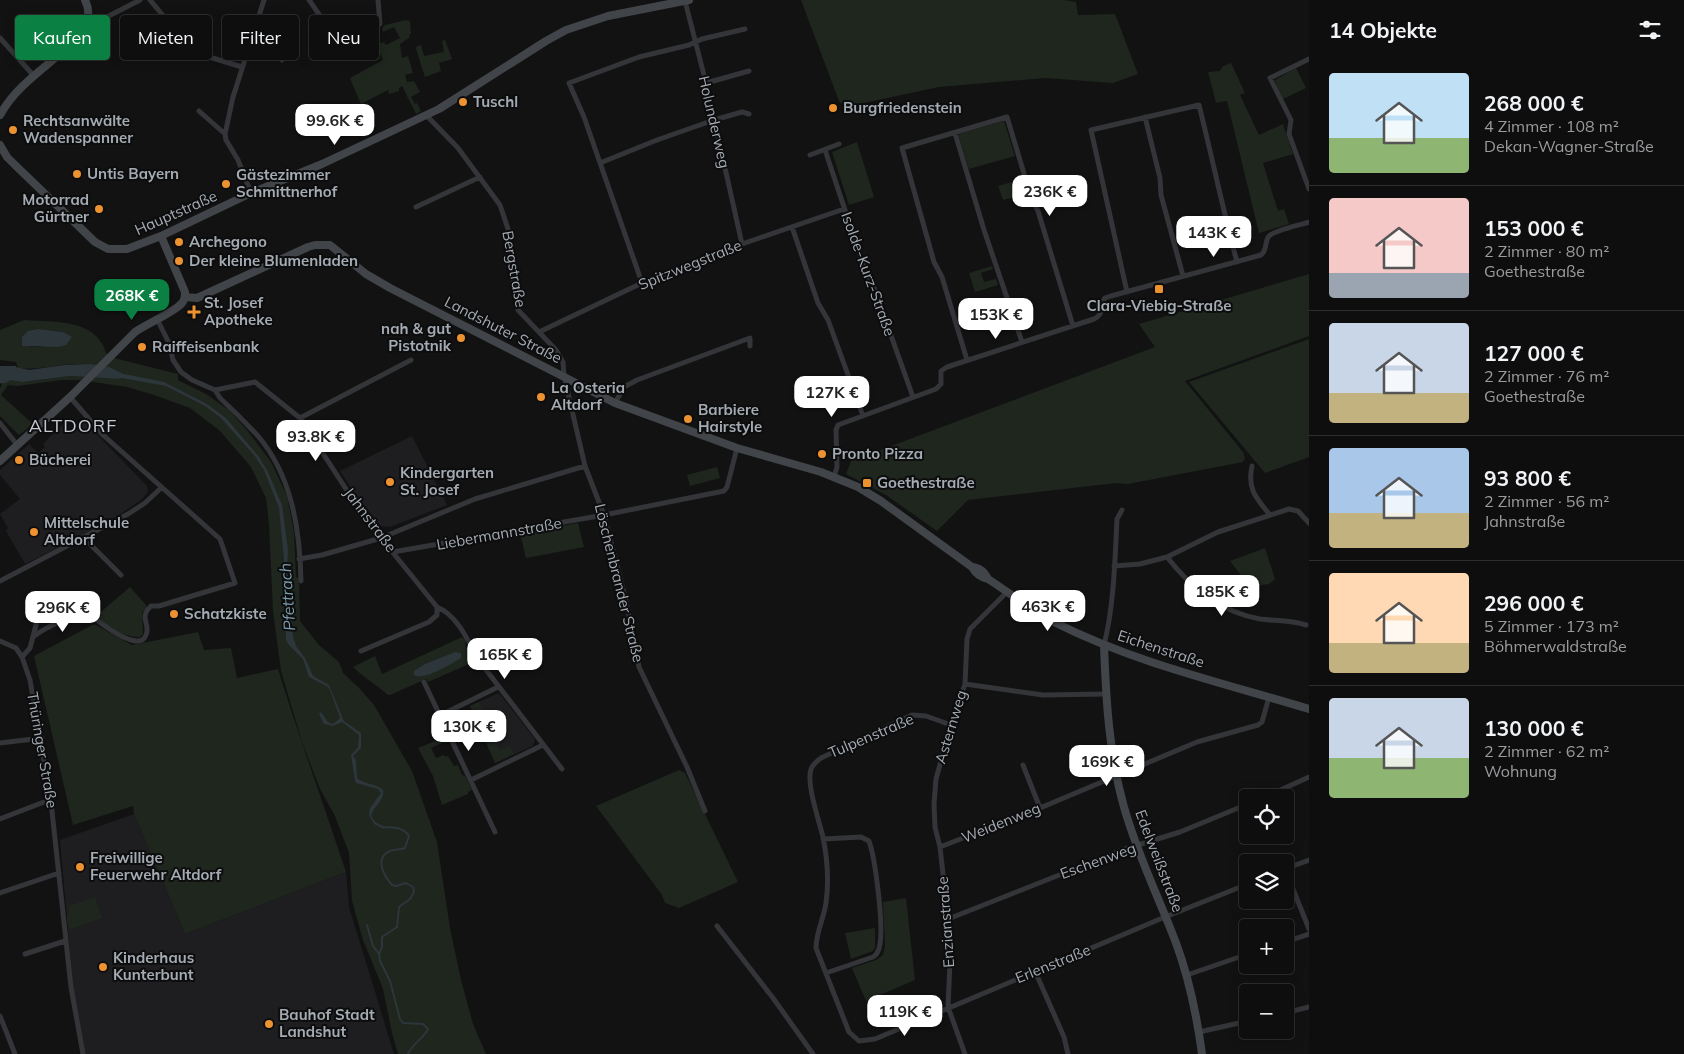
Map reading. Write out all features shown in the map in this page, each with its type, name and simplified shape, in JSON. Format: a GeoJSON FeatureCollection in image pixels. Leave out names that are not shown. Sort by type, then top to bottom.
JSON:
{"type":"FeatureCollection","features":[{"type":"Feature","properties":{"kind":"street"},"geometry":{"type":"LineString","coordinates":[[85,0],[88,15]]}},
{"type":"Feature","properties":{"kind":"street"},"geometry":{"type":"LineString","coordinates":[[110,15],[140,0]]}},
{"type":"Feature","properties":{"kind":"street"},"geometry":{"type":"LineString","coordinates":[[150,0],[190,48],[206,56],[242,67]]}},
{"type":"Feature","properties":{"kind":"street"},"geometry":{"type":"LineString","coordinates":[[259,15],[264,0]]}},
{"type":"Feature","properties":{"kind":"street"},"geometry":{"type":"LineString","coordinates":[[309,0],[334,34],[344,38],[349,38],[380,24],[378,0]]}},
{"type":"Feature","properties":{"kind":"street","name":"Holunderweg"},"geometry":{"type":"LineString","coordinates":[[687,0],[742,244]]}},
{"type":"Feature","properties":{"kind":"street","name":"Hauptstraße"},"geometry":{"type":"LineString","coordinates":[[0,145],[15,165],[95,242],[108,249],[127,249],[161,236],[251,193],[322,164],[439,109],[566,30],[608,16],[687,0]]}},
{"type":"Feature","properties":{"kind":"street"},"geometry":{"type":"LineString","coordinates":[[642,283],[584,117],[569,83],[639,57],[746,29]]}},
{"type":"Feature","properties":{"kind":"street"},"geometry":{"type":"LineString","coordinates":[[0,38],[34,76]]}},
{"type":"Feature","properties":{"kind":"street"},"geometry":{"type":"LineString","coordinates":[[1309,59],[1270,78],[1291,120],[1290,134],[1309,189]]}},
{"type":"Feature","properties":{"kind":"street"},"geometry":{"type":"LineString","coordinates":[[0,115],[4,108],[34,76],[53,60]]}},
{"type":"Feature","properties":{"kind":"street"},"geometry":{"type":"LineString","coordinates":[[244,60],[226,124],[225,134],[226,140],[238,160],[251,193]]}},
{"type":"Feature","properties":{"kind":"street"},"geometry":{"type":"LineString","coordinates":[[706,83],[749,71]]}},
{"type":"Feature","properties":{"kind":"street"},"geometry":{"type":"LineString","coordinates":[[1127,292],[1092,130],[1199,104],[1218,182],[1219,196],[1237,262]]}},
{"type":"Feature","properties":{"kind":"street"},"geometry":{"type":"LineString","coordinates":[[199,111],[225,134]]}},
{"type":"Feature","properties":{"kind":"street"},"geometry":{"type":"LineString","coordinates":[[600,163],[714,120],[742,112],[749,114]]}},
{"type":"Feature","properties":{"kind":"street","name":"Bergstraße"},"geometry":{"type":"LineString","coordinates":[[426,115],[458,148],[500,206],[510,235],[512,275],[518,310],[556,350],[563,362],[564,376]]}},
{"type":"Feature","properties":{"kind":"street"},"geometry":{"type":"LineString","coordinates":[[1145,117],[1160,178],[1161,194],[1183,276]]}},
{"type":"Feature","properties":{"kind":"street"},"geometry":{"type":"LineString","coordinates":[[967,360],[942,277],[934,262],[902,148],[1006,118],[1030,197],[1038,211],[1073,326]]}},
{"type":"Feature","properties":{"kind":"street"},"geometry":{"type":"LineString","coordinates":[[954,133],[1022,342]]}},
{"type":"Feature","properties":{"kind":"street"},"geometry":{"type":"LineString","coordinates":[[810,155],[839,144]]}},
{"type":"Feature","properties":{"kind":"street","name":"Isolde-Kurz-Straße"},"geometry":{"type":"LineString","coordinates":[[825,150],[865,270],[873,285],[914,397]]}},
{"type":"Feature","properties":{"kind":"street"},"geometry":{"type":"LineString","coordinates":[[416,207],[480,177]]}},
{"type":"Feature","properties":{"kind":"street","name":"Spitzwegstraße"},"geometry":{"type":"LineString","coordinates":[[539,332],[642,283],[742,244],[844,209]]}},
{"type":"Feature","properties":{"kind":"street"},"geometry":{"type":"LineString","coordinates":[[834,477],[837,467],[837,428],[840,424],[939,387],[941,371],[944,368],[1098,317],[1103,310],[1102,302],[1105,298],[1264,253],[1267,240],[1272,234],[1309,222]]}},
{"type":"Feature","properties":{"kind":"street"},"geometry":{"type":"LineString","coordinates":[[792,227],[818,302],[828,320],[863,416]]}},
{"type":"Feature","properties":{"kind":"street"},"geometry":{"type":"LineString","coordinates":[[0,462],[84,384],[135,332],[181,304],[185,297],[185,292],[161,236]]}},
{"type":"Feature","properties":{"kind":"street","name":"Landshuter Straße"},"geometry":{"type":"LineString","coordinates":[[185,297],[197,298],[316,244],[330,245],[366,274],[390,288],[615,403],[737,448],[821,472]]}},
{"type":"Feature","properties":{"kind":"street"},"geometry":{"type":"LineString","coordinates":[[157,319],[169,343],[173,360],[181,372],[204,387],[215,390],[220,398],[259,437],[275,462],[292,498],[297,529],[301,580]]}},
{"type":"Feature","properties":{"kind":"street"},"geometry":{"type":"LineString","coordinates":[[615,403],[624,387],[638,380],[750,338],[750,346]]}},
{"type":"Feature","properties":{"kind":"street"},"geometry":{"type":"LineString","coordinates":[[300,418],[411,360]]}},
{"type":"Feature","properties":{"kind":"street","name":"Löschenbrander Straße"},"geometry":{"type":"LineString","coordinates":[[564,376],[585,466],[604,515],[626,601],[639,667],[687,767],[705,811]]}},
{"type":"Feature","properties":{"kind":"street","name":"Jahnstraße"},"geometry":{"type":"LineString","coordinates":[[215,390],[255,382],[300,418],[380,538],[437,607],[446,610],[467,638],[476,658],[562,769]]}},
{"type":"Feature","properties":{"kind":"street"},"geometry":{"type":"LineString","coordinates":[[0,641],[16,648],[22,657],[30,648],[37,621],[74,604],[78,604],[104,626],[127,639],[134,641],[143,640],[147,632],[145,614],[150,606],[158,606],[235,583],[220,539],[103,435],[70,397]]}},
{"type":"Feature","properties":{"kind":"street"},"geometry":{"type":"LineString","coordinates":[[0,423],[18,447]]}},
{"type":"Feature","properties":{"kind":"street","name":"Liebermannstraße"},"geometry":{"type":"LineString","coordinates":[[393,552],[604,515],[724,490],[727,487],[737,448]]}},
{"type":"Feature","properties":{"kind":"street"},"geometry":{"type":"LineString","coordinates":[[299,559],[322,555],[380,538],[475,499],[585,466]]}},
{"type":"Feature","properties":{"kind":"street"},"geometry":{"type":"LineString","coordinates":[[1252,466],[1249,478],[1255,498],[1270,515]]}},
{"type":"Feature","properties":{"kind":"street","name":"Eichenstraße"},"geometry":{"type":"LineString","coordinates":[[821,472],[876,497],[972,567],[981,577],[988,578],[1053,621],[1104,645],[1309,709]]}},
{"type":"Feature","properties":{"kind":"street"},"geometry":{"type":"LineString","coordinates":[[0,581],[84,538],[146,503],[161,488]]}},
{"type":"Feature","properties":{"kind":"street"},"geometry":{"type":"LineString","coordinates":[[1114,566],[1140,564],[1168,557],[1218,532],[1292,508],[1298,511],[1309,523]]}},
{"type":"Feature","properties":{"kind":"street"},"geometry":{"type":"LineString","coordinates":[[1104,645],[1114,566],[1117,519],[1122,510]]}},
{"type":"Feature","properties":{"kind":"street"},"geometry":{"type":"LineString","coordinates":[[84,538],[121,575]]}},
{"type":"Feature","properties":{"kind":"street"},"geometry":{"type":"LineString","coordinates":[[1168,557],[1179,572],[1194,587],[1220,606],[1259,619],[1292,620],[1306,625]]}},
{"type":"Feature","properties":{"kind":"street","name":"Asternweg"},"geometry":{"type":"LineString","coordinates":[[940,847],[935,827],[936,779],[950,725],[965,684],[967,639],[970,629],[1007,592]]}},
{"type":"Feature","properties":{"kind":"street"},"geometry":{"type":"LineString","coordinates":[[361,651],[430,622],[437,615],[437,607]]}},
{"type":"Feature","properties":{"kind":"street"},"geometry":{"type":"LineString","coordinates":[[33,637],[70,619],[83,614],[89,614]]}},
{"type":"Feature","properties":{"kind":"street","name":"Edelweißstraße"},"geometry":{"type":"LineString","coordinates":[[1104,645],[1109,737],[1116,776],[1124,808],[1137,846],[1186,975],[1202,1054]]}},
{"type":"Feature","properties":{"kind":"street","name":"Thüringer Straße"},"geometry":{"type":"LineString","coordinates":[[22,657],[30,680],[42,738],[52,802],[65,941],[83,1054]]}},
{"type":"Feature","properties":{"kind":"street"},"geometry":{"type":"LineString","coordinates":[[424,682],[495,832]]}},
{"type":"Feature","properties":{"kind":"street"},"geometry":{"type":"LineString","coordinates":[[965,684],[1043,696],[1106,694]]}},
{"type":"Feature","properties":{"kind":"street"},"geometry":{"type":"LineString","coordinates":[[441,715],[498,687]]}},
{"type":"Feature","properties":{"kind":"street","name":"Weidenweg"},"geometry":{"type":"LineString","coordinates":[[940,847],[1040,808],[1197,742],[1258,726],[1262,722],[1270,697]]}},
{"type":"Feature","properties":{"kind":"street","name":"Tulpenstraße"},"geometry":{"type":"LineString","coordinates":[[858,1040],[849,1032],[819,956],[816,943],[826,903],[826,870],[823,839],[809,785],[811,770],[821,758],[912,715],[926,716],[950,725]]}},
{"type":"Feature","properties":{"kind":"street"},"geometry":{"type":"LineString","coordinates":[[0,742],[42,738]]}},
{"type":"Feature","properties":{"kind":"street"},"geometry":{"type":"LineString","coordinates":[[471,780],[543,745]]}},
{"type":"Feature","properties":{"kind":"street"},"geometry":{"type":"LineString","coordinates":[[1023,765],[1040,808]]}},
{"type":"Feature","properties":{"kind":"street"},"geometry":{"type":"LineString","coordinates":[[1283,789],[1309,777]]}},
{"type":"Feature","properties":{"kind":"street"},"geometry":{"type":"LineString","coordinates":[[0,819],[44,802],[52,802]]}},
{"type":"Feature","properties":{"kind":"street","name":"Eschenweg"},"geometry":{"type":"LineString","coordinates":[[948,919],[1124,849],[1180,832],[1239,808]]}},
{"type":"Feature","properties":{"kind":"street"},"geometry":{"type":"LineString","coordinates":[[823,839],[861,837],[869,841],[878,889],[880,919],[878,953],[873,957],[826,974]]}},
{"type":"Feature","properties":{"kind":"street","name":"Enzianstraße"},"geometry":{"type":"LineString","coordinates":[[940,847],[948,919],[950,962],[948,1007],[965,1054]]}},
{"type":"Feature","properties":{"kind":"street"},"geometry":{"type":"LineString","coordinates":[[1294,866],[1309,860]]}},
{"type":"Feature","properties":{"kind":"street"},"geometry":{"type":"LineString","coordinates":[[0,893],[59,872]]}},
{"type":"Feature","properties":{"kind":"street","name":"Erlenstraße"},"geometry":{"type":"LineString","coordinates":[[858,1040],[876,1039],[1165,916],[1239,887]]}},
{"type":"Feature","properties":{"kind":"street"},"geometry":{"type":"LineString","coordinates":[[1294,892],[1309,929]]}},
{"type":"Feature","properties":{"kind":"street"},"geometry":{"type":"LineString","coordinates":[[717,926],[770,994],[813,1054]]}},
{"type":"Feature","properties":{"kind":"street"},"geometry":{"type":"LineString","coordinates":[[1294,939],[1309,934]]}},
{"type":"Feature","properties":{"kind":"street"},"geometry":{"type":"LineString","coordinates":[[25,954],[65,941]]}},
{"type":"Feature","properties":{"kind":"street"},"geometry":{"type":"LineString","coordinates":[[1186,975],[1239,957]]}},
{"type":"Feature","properties":{"kind":"street"},"geometry":{"type":"LineString","coordinates":[[1035,971],[1064,1037],[1068,1054]]}},
{"type":"Feature","properties":{"kind":"street"},"geometry":{"type":"LineString","coordinates":[[1294,1011],[1309,1007]]}},
{"type":"Feature","properties":{"kind":"street"},"geometry":{"type":"LineString","coordinates":[[0,1016],[15,1054]]}},
{"type":"Feature","properties":{"kind":"street"},"geometry":{"type":"LineString","coordinates":[[1199,1032],[1239,1023]]}},
{"type":"Feature","properties":{"kind":"shaded area"},"geometry":{"type":"Polygon","coordinates":[[[801,0],[1064,0],[1076,2],[1078,15],[1115,14],[1138,74],[1113,83],[1046,78],[939,87],[845,107],[839,101],[801,0]]]}},
{"type":"Feature","properties":{"kind":"shaded area"},"geometry":{"type":"Polygon","coordinates":[[[406,20],[410,21],[411,34],[409,38],[400,44],[402,58],[408,56],[413,73],[405,75],[407,82],[414,81],[420,92],[411,97],[421,111],[416,114],[402,86],[399,88],[399,91],[389,94],[388,90],[363,103],[362,107],[350,78],[383,60],[379,44],[384,42],[386,45],[400,38],[394,27],[383,32],[382,28],[385,25],[406,20]]]}},
{"type":"Feature","properties":{"kind":"shaded area"},"geometry":{"type":"Polygon","coordinates":[[[445,40],[452,59],[439,63],[441,71],[425,77],[416,49],[417,46],[421,45],[424,56],[444,52],[442,41],[445,40]]]}},
{"type":"Feature","properties":{"kind":"shaded area"},"geometry":{"type":"Polygon","coordinates":[[[1231,63],[1245,93],[1240,95],[1259,135],[1283,124],[1293,154],[1263,163],[1278,211],[1284,209],[1289,224],[1259,233],[1227,101],[1216,103],[1208,72],[1220,71],[1223,66],[1231,63]]]}},
{"type":"Feature","properties":{"kind":"shaded area"},"geometry":{"type":"Polygon","coordinates":[[[1296,68],[1306,88],[1283,99],[1275,80],[1296,68]]]}},
{"type":"Feature","properties":{"kind":"shaded area"},"geometry":{"type":"Polygon","coordinates":[[[1004,121],[1015,156],[969,169],[959,134],[1004,121]]]}},
{"type":"Feature","properties":{"kind":"shaded area"},"geometry":{"type":"Polygon","coordinates":[[[857,142],[874,197],[849,205],[832,152],[857,142]]]}},
{"type":"Feature","properties":{"kind":"shaded area"},"geometry":{"type":"Polygon","coordinates":[[[1022,179],[1026,194],[1003,200],[998,186],[1022,179]]]}},
{"type":"Feature","properties":{"kind":"shaded area"},"geometry":{"type":"Polygon","coordinates":[[[992,266],[993,269],[981,273],[984,282],[996,279],[998,285],[975,292],[969,273],[992,266]]]}},
{"type":"Feature","properties":{"kind":"shaded area"},"geometry":{"type":"Polygon","coordinates":[[[1309,274],[1309,336],[1185,381],[1243,452],[1245,458],[1243,462],[1128,484],[1116,483],[968,500],[937,531],[886,495],[846,474],[851,461],[1155,347],[1139,324],[1309,274]]]}},
{"type":"Feature","properties":{"kind":"shaded area"},"geometry":{"type":"Polygon","coordinates":[[[24,320],[73,324],[83,327],[98,338],[110,357],[178,374],[178,380],[206,394],[229,410],[271,462],[287,496],[294,532],[296,577],[299,578],[300,621],[319,645],[339,662],[343,673],[374,705],[412,771],[437,842],[450,928],[461,980],[473,1024],[486,1054],[398,1054],[383,989],[363,940],[352,901],[349,853],[335,816],[320,789],[302,742],[281,671],[273,611],[266,498],[251,467],[220,431],[190,408],[127,387],[79,380],[62,380],[17,386],[8,385],[1,395],[33,424],[19,435],[0,416],[0,388],[2,385],[0,383],[6,383],[11,379],[23,382],[70,376],[118,379],[124,374],[102,367],[68,364],[18,368],[16,362],[0,360],[0,330],[24,320]],[[39,329],[30,347],[42,347],[63,332],[39,329]]]}},
{"type":"Feature","properties":{"kind":"shaded area"},"geometry":{"type":"Polygon","coordinates":[[[1309,339],[1309,457],[1265,473],[1189,382],[1309,339]]]}},
{"type":"Feature","properties":{"kind":"shaded area"},"geometry":{"type":"Polygon","coordinates":[[[83,420],[147,486],[148,492],[141,500],[99,527],[25,564],[6,531],[8,528],[0,514],[20,499],[0,475],[0,470],[29,444],[38,453],[45,447],[43,444],[63,424],[71,432],[83,420]]]}},
{"type":"Feature","properties":{"kind":"shaded area"},"geometry":{"type":"Polygon","coordinates":[[[412,436],[447,505],[390,527],[381,526],[361,503],[340,471],[412,436]]]}},
{"type":"Feature","properties":{"kind":"shaded area"},"geometry":{"type":"Polygon","coordinates":[[[717,467],[720,478],[690,486],[687,475],[717,467]]]}},
{"type":"Feature","properties":{"kind":"shaded area"},"geometry":{"type":"Polygon","coordinates":[[[578,523],[584,547],[526,558],[520,533],[578,523]]]}},
{"type":"Feature","properties":{"kind":"shaded area"},"geometry":{"type":"Polygon","coordinates":[[[1265,548],[1275,579],[1269,584],[1254,586],[1240,574],[1230,561],[1265,548]]]}},
{"type":"Feature","properties":{"kind":"shaded area"},"geometry":{"type":"Polygon","coordinates":[[[130,587],[146,605],[142,613],[143,634],[140,637],[128,636],[116,631],[96,616],[130,587]]]}},
{"type":"Feature","properties":{"kind":"shaded area"},"geometry":{"type":"Polygon","coordinates":[[[94,624],[132,645],[198,632],[204,650],[231,648],[237,678],[278,669],[346,872],[185,934],[134,814],[133,806],[73,825],[34,656],[94,624]]]}},
{"type":"Feature","properties":{"kind":"shaded area"},"geometry":{"type":"Polygon","coordinates":[[[462,637],[465,640],[466,648],[476,661],[428,682],[426,679],[390,695],[353,667],[375,656],[382,674],[462,637]]]}},
{"type":"Feature","properties":{"kind":"shaded area"},"geometry":{"type":"Polygon","coordinates":[[[499,693],[535,739],[533,746],[495,763],[470,706],[499,693]]]}},
{"type":"Feature","properties":{"kind":"shaded area"},"geometry":{"type":"Polygon","coordinates":[[[479,702],[500,750],[510,746],[514,754],[495,763],[470,706],[479,702]]]}},
{"type":"Feature","properties":{"kind":"shaded area"},"geometry":{"type":"Polygon","coordinates":[[[440,739],[442,743],[431,748],[436,758],[444,755],[445,757],[448,756],[454,766],[458,765],[472,790],[468,794],[442,805],[433,776],[418,748],[440,739]]]}},
{"type":"Feature","properties":{"kind":"shaded area"},"geometry":{"type":"Polygon","coordinates":[[[679,770],[685,773],[738,882],[679,908],[665,903],[662,895],[596,806],[679,770]]]}},
{"type":"Feature","properties":{"kind":"shaded area"},"geometry":{"type":"Polygon","coordinates":[[[134,814],[185,934],[346,872],[349,907],[394,1054],[85,1054],[73,987],[60,840],[134,814]]]}},
{"type":"Feature","properties":{"kind":"shaded area"},"geometry":{"type":"Polygon","coordinates":[[[95,897],[102,918],[71,929],[69,928],[67,920],[69,906],[95,897]]]}},
{"type":"Feature","properties":{"kind":"shaded area"},"geometry":{"type":"Polygon","coordinates":[[[906,898],[915,980],[866,1001],[852,968],[876,960],[883,955],[885,946],[883,902],[906,898]]]}},
{"type":"Feature","properties":{"kind":"shaded area"},"geometry":{"type":"Polygon","coordinates":[[[875,928],[875,947],[873,951],[851,959],[845,933],[875,928]]]}},
{"type":"Feature","properties":{"kind":"shaded area"},"geometry":{"type":"Polygon","coordinates":[[[909,1005],[914,1015],[894,1024],[888,1013],[909,1005]]]}},
{"type":"Feature","properties":{"kind":"water"},"geometry":{"type":"Polygon","coordinates":[[[39,329],[63,332],[72,337],[66,345],[58,347],[22,346],[22,337],[28,331],[39,329]]]}},
{"type":"Feature","properties":{"kind":"water"},"geometry":{"type":"Polygon","coordinates":[[[90,364],[109,367],[124,374],[164,382],[207,404],[226,418],[259,457],[268,472],[282,505],[288,550],[287,573],[289,579],[294,579],[289,584],[289,589],[293,637],[296,646],[305,658],[313,676],[329,685],[344,721],[361,733],[361,748],[353,756],[356,760],[357,778],[383,790],[381,800],[371,816],[384,829],[374,824],[369,815],[370,808],[381,793],[378,789],[356,783],[355,781],[351,755],[358,747],[359,735],[342,722],[333,726],[324,724],[319,714],[321,712],[328,722],[332,724],[340,718],[330,690],[309,677],[303,659],[286,640],[284,589],[281,582],[283,579],[284,559],[279,508],[264,470],[254,455],[221,418],[205,406],[166,386],[122,378],[70,376],[23,382],[11,380],[6,383],[0,383],[0,366],[16,366],[29,370],[64,365],[90,364]]]}},
{"type":"Feature","properties":{"kind":"water"},"geometry":{"type":"Polygon","coordinates":[[[455,652],[461,653],[461,658],[444,668],[424,676],[414,675],[414,671],[425,664],[455,652]]]}},
{"type":"Feature","properties":{"kind":"waterway","name":"Pfettrach"},"geometry":{"type":"LineString","coordinates":[[382,827],[400,829],[409,836],[405,848],[390,851],[382,858],[382,868],[392,885],[396,886],[406,883],[413,887],[414,892],[410,899],[399,907],[397,927],[382,937],[382,947],[379,954],[380,961],[390,981],[400,1019],[403,1023],[423,1024],[428,1029],[408,1054]]}},
{"type":"Feature","properties":{"kind":"waterway","name":"Pfettrach"},"geometry":{"type":"LineString","coordinates":[[367,925],[373,946],[379,954]]}},
{"type":"Feature","properties":{"kind":"place","name":"Tuschl"},"geometry":{"type":"Point","coordinates":[463,102]}},
{"type":"Feature","properties":{"kind":"place","name":"Burgfriedenstein"},"geometry":{"type":"Point","coordinates":[833,108]}},
{"type":"Feature","properties":{"kind":"place","name":"Rechtsanwälte Wadenspanner"},"geometry":{"type":"Point","coordinates":[13,130]}},
{"type":"Feature","properties":{"kind":"place","name":"Untis Bayern"},"geometry":{"type":"Point","coordinates":[77,174]}},
{"type":"Feature","properties":{"kind":"place","name":"Gästezimmer Schmittnerhof"},"geometry":{"type":"Point","coordinates":[226,184]}},
{"type":"Feature","properties":{"kind":"place","name":"Motorrad Gürtner"},"geometry":{"type":"Point","coordinates":[99,209]}},
{"type":"Feature","properties":{"kind":"place","name":"Archegono"},"geometry":{"type":"Point","coordinates":[179,242]}},
{"type":"Feature","properties":{"kind":"place","name":"Der kleine Blumenladen"},"geometry":{"type":"Point","coordinates":[179,261]}},
{"type":"Feature","properties":{"kind":"place","name":"Clara-Viebig-Straße"},"geometry":{"type":"Point","coordinates":[1159,289]}},
{"type":"Feature","properties":{"kind":"place","name":"St. Josef Apotheke"},"geometry":{"type":"Point","coordinates":[194,312]}},
{"type":"Feature","properties":{"kind":"place","name":"nah & gut Pistotnik"},"geometry":{"type":"Point","coordinates":[461,338]}},
{"type":"Feature","properties":{"kind":"place","name":"Raiffeisenbank"},"geometry":{"type":"Point","coordinates":[142,347]}},
{"type":"Feature","properties":{"kind":"place","name":"La Osteria Altdorf"},"geometry":{"type":"Point","coordinates":[541,397]}},
{"type":"Feature","properties":{"kind":"place","name":"Barbiere Hairstyle"},"geometry":{"type":"Point","coordinates":[688,419]}},
{"type":"Feature","properties":{"kind":"place","name":"Pronto Pizza"},"geometry":{"type":"Point","coordinates":[822,454]}},
{"type":"Feature","properties":{"kind":"place","name":"Bücherei"},"geometry":{"type":"Point","coordinates":[19,460]}},
{"type":"Feature","properties":{"kind":"place","name":"Kindergarten St. Josef"},"geometry":{"type":"Point","coordinates":[390,482]}},
{"type":"Feature","properties":{"kind":"place","name":"Goethestraße"},"geometry":{"type":"Point","coordinates":[867,483]}},
{"type":"Feature","properties":{"kind":"place","name":"Mittelschule Altdorf"},"geometry":{"type":"Point","coordinates":[34,532]}},
{"type":"Feature","properties":{"kind":"place","name":"Schatzkiste"},"geometry":{"type":"Point","coordinates":[174,614]}},
{"type":"Feature","properties":{"kind":"place","name":"Freiwillige Feuerwehr Altdorf"},"geometry":{"type":"Point","coordinates":[80,867]}},
{"type":"Feature","properties":{"kind":"place","name":"Kinderhaus Kunterbunt"},"geometry":{"type":"Point","coordinates":[103,967]}},
{"type":"Feature","properties":{"kind":"place","name":"Bauhof Stadt Landshut"},"geometry":{"type":"Point","coordinates":[269,1024]}},
{"type":"Feature","properties":{"kind":"district","name":"ALTDORF"},"geometry":{"type":"Point","coordinates":[73,426]}}]}
